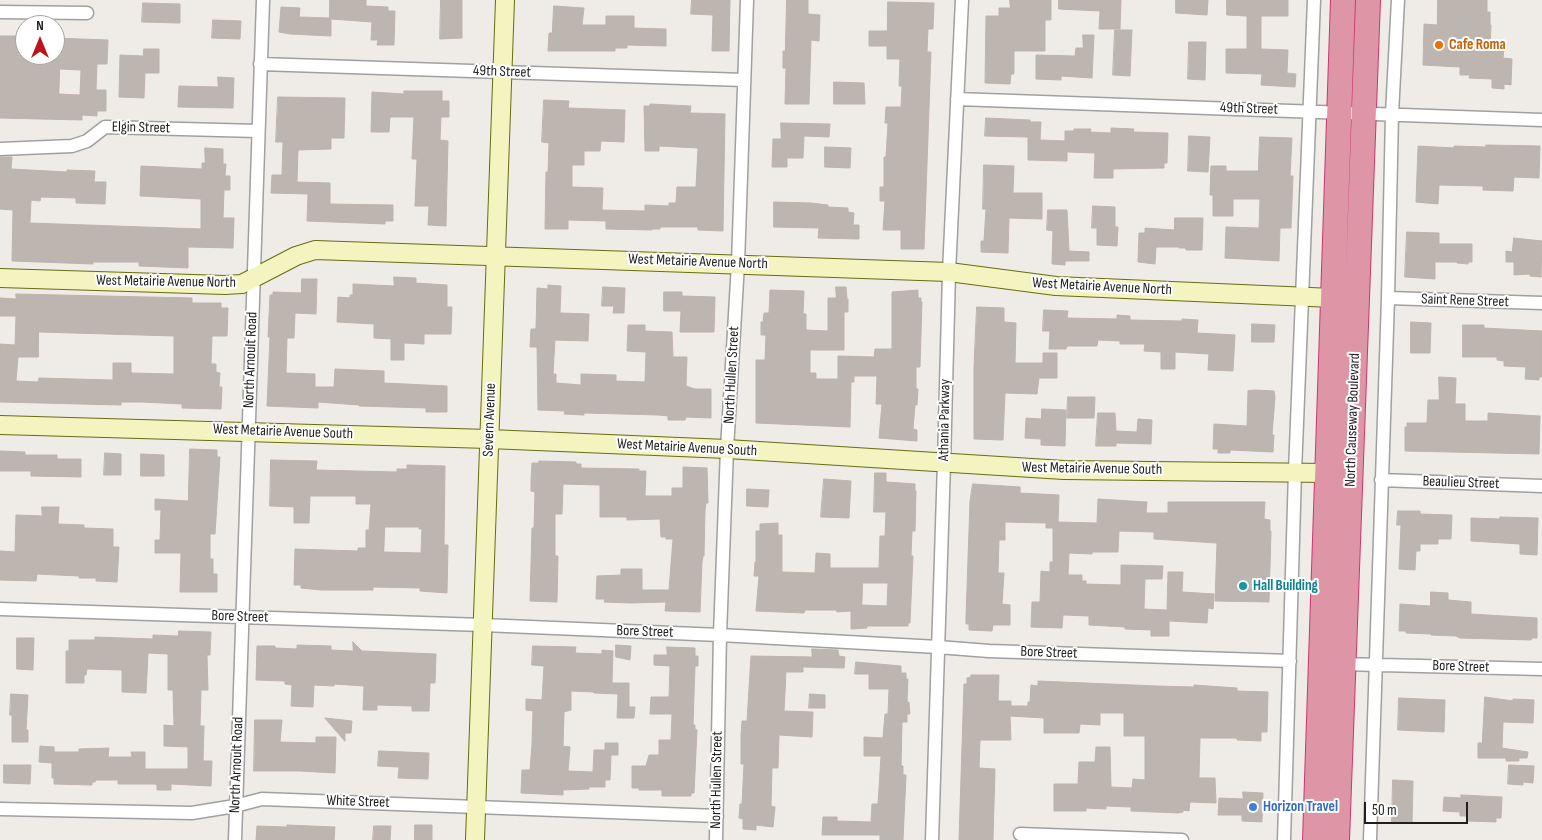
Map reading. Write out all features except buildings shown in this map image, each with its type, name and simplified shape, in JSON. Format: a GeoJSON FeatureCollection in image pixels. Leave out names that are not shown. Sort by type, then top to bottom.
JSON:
{"type":"FeatureCollection","features":[{"type":"Feature","properties":{"kind":"highway","name":"North Causeway Boulevard"},"geometry":{"type":"LineString","coordinates":[[1337,840],[1327,473],[1343,0]]}},
{"type":"Feature","properties":{"kind":"highway","name":"North Causeway Boulevard"},"geometry":{"type":"LineString","coordinates":[[1315,840],[1352,437],[1368,0]]}},
{"type":"Feature","properties":{"kind":"main road","name":"Severn Avenue"},"geometry":{"type":"LineString","coordinates":[[475,840],[505,0]]}},
{"type":"Feature","properties":{"kind":"main road","name":"West Metairie Avenue North"},"geometry":{"type":"LineString","coordinates":[[0,278],[225,286],[242,284],[296,256],[315,250],[949,272],[1056,286],[1333,298]]}},
{"type":"Feature","properties":{"kind":"main road"},"geometry":{"type":"LineString","coordinates":[[1333,298],[1342,304],[1349,322],[1355,362]]}},
{"type":"Feature","properties":{"kind":"main road","name":"West Metairie Avenue South"},"geometry":{"type":"LineString","coordinates":[[0,425],[249,431],[727,449],[1064,470],[1327,473]]}},
{"type":"Feature","properties":{"kind":"main road"},"geometry":{"type":"LineString","coordinates":[[1327,473],[1348,458],[1352,437]]}},
{"type":"Feature","properties":{"kind":"street","name":"North Arnoult Road"},"geometry":{"type":"LineString","coordinates":[[235,840],[262,0]]}},
{"type":"Feature","properties":{"kind":"street","name":"North Hullen Street"},"geometry":{"type":"LineString","coordinates":[[716,840],[720,635],[727,449],[738,264],[748,0]]}},
{"type":"Feature","properties":{"kind":"street","name":"Athania Parkway"},"geometry":{"type":"LineString","coordinates":[[932,840],[949,272],[962,0]]}},
{"type":"Feature","properties":{"kind":"street"},"geometry":{"type":"LineString","coordinates":[[1284,840],[1295,472],[1308,111],[1314,0]]}},
{"type":"Feature","properties":{"kind":"street","name":"North Causeway Boulevard"},"geometry":{"type":"LineString","coordinates":[[1370,840],[1388,298],[1392,114],[1398,0]]}},
{"type":"Feature","properties":{"kind":"street"},"geometry":{"type":"LineString","coordinates":[[0,12],[87,13]]}},
{"type":"Feature","properties":{"kind":"street","name":"49th Street"},"geometry":{"type":"LineString","coordinates":[[260,64],[744,80]]}},
{"type":"Feature","properties":{"kind":"street","name":"49th Street"},"geometry":{"type":"LineString","coordinates":[[957,99],[1542,120]]}},
{"type":"Feature","properties":{"kind":"street","name":"Elgin Street"},"geometry":{"type":"LineString","coordinates":[[0,149],[72,146],[87,141],[105,127],[258,131]]}},
{"type":"Feature","properties":{"kind":"street","name":"Saint Rene Street"},"geometry":{"type":"LineString","coordinates":[[1388,298],[1542,303]]}},
{"type":"Feature","properties":{"kind":"street","name":"Beaulieu Street"},"geometry":{"type":"LineString","coordinates":[[1381,480],[1542,486]]}},
{"type":"Feature","properties":{"kind":"street","name":"Bore Street"},"geometry":{"type":"LineString","coordinates":[[0,609],[483,625],[720,635],[938,647],[989,652],[1290,661]]}},
{"type":"Feature","properties":{"kind":"street","name":"Bore Street"},"geometry":{"type":"LineString","coordinates":[[1332,664],[1542,669]]}},
{"type":"Feature","properties":{"kind":"street","name":"White Street"},"geometry":{"type":"LineString","coordinates":[[0,809],[192,814],[235,806],[262,798],[717,816]]}},
{"type":"Feature","properties":{"kind":"street"},"geometry":{"type":"LineString","coordinates":[[1020,834],[1182,840]]}},
{"type":"Feature","properties":{"kind":"place","name":"Cafe Roma"},"geometry":{"type":"Point","coordinates":[1439,45]}},
{"type":"Feature","properties":{"kind":"place","name":"Hall Building"},"geometry":{"type":"Point","coordinates":[1243,586]}},
{"type":"Feature","properties":{"kind":"place","name":"Horizon Travel"},"geometry":{"type":"Point","coordinates":[1253,807]}}]}
